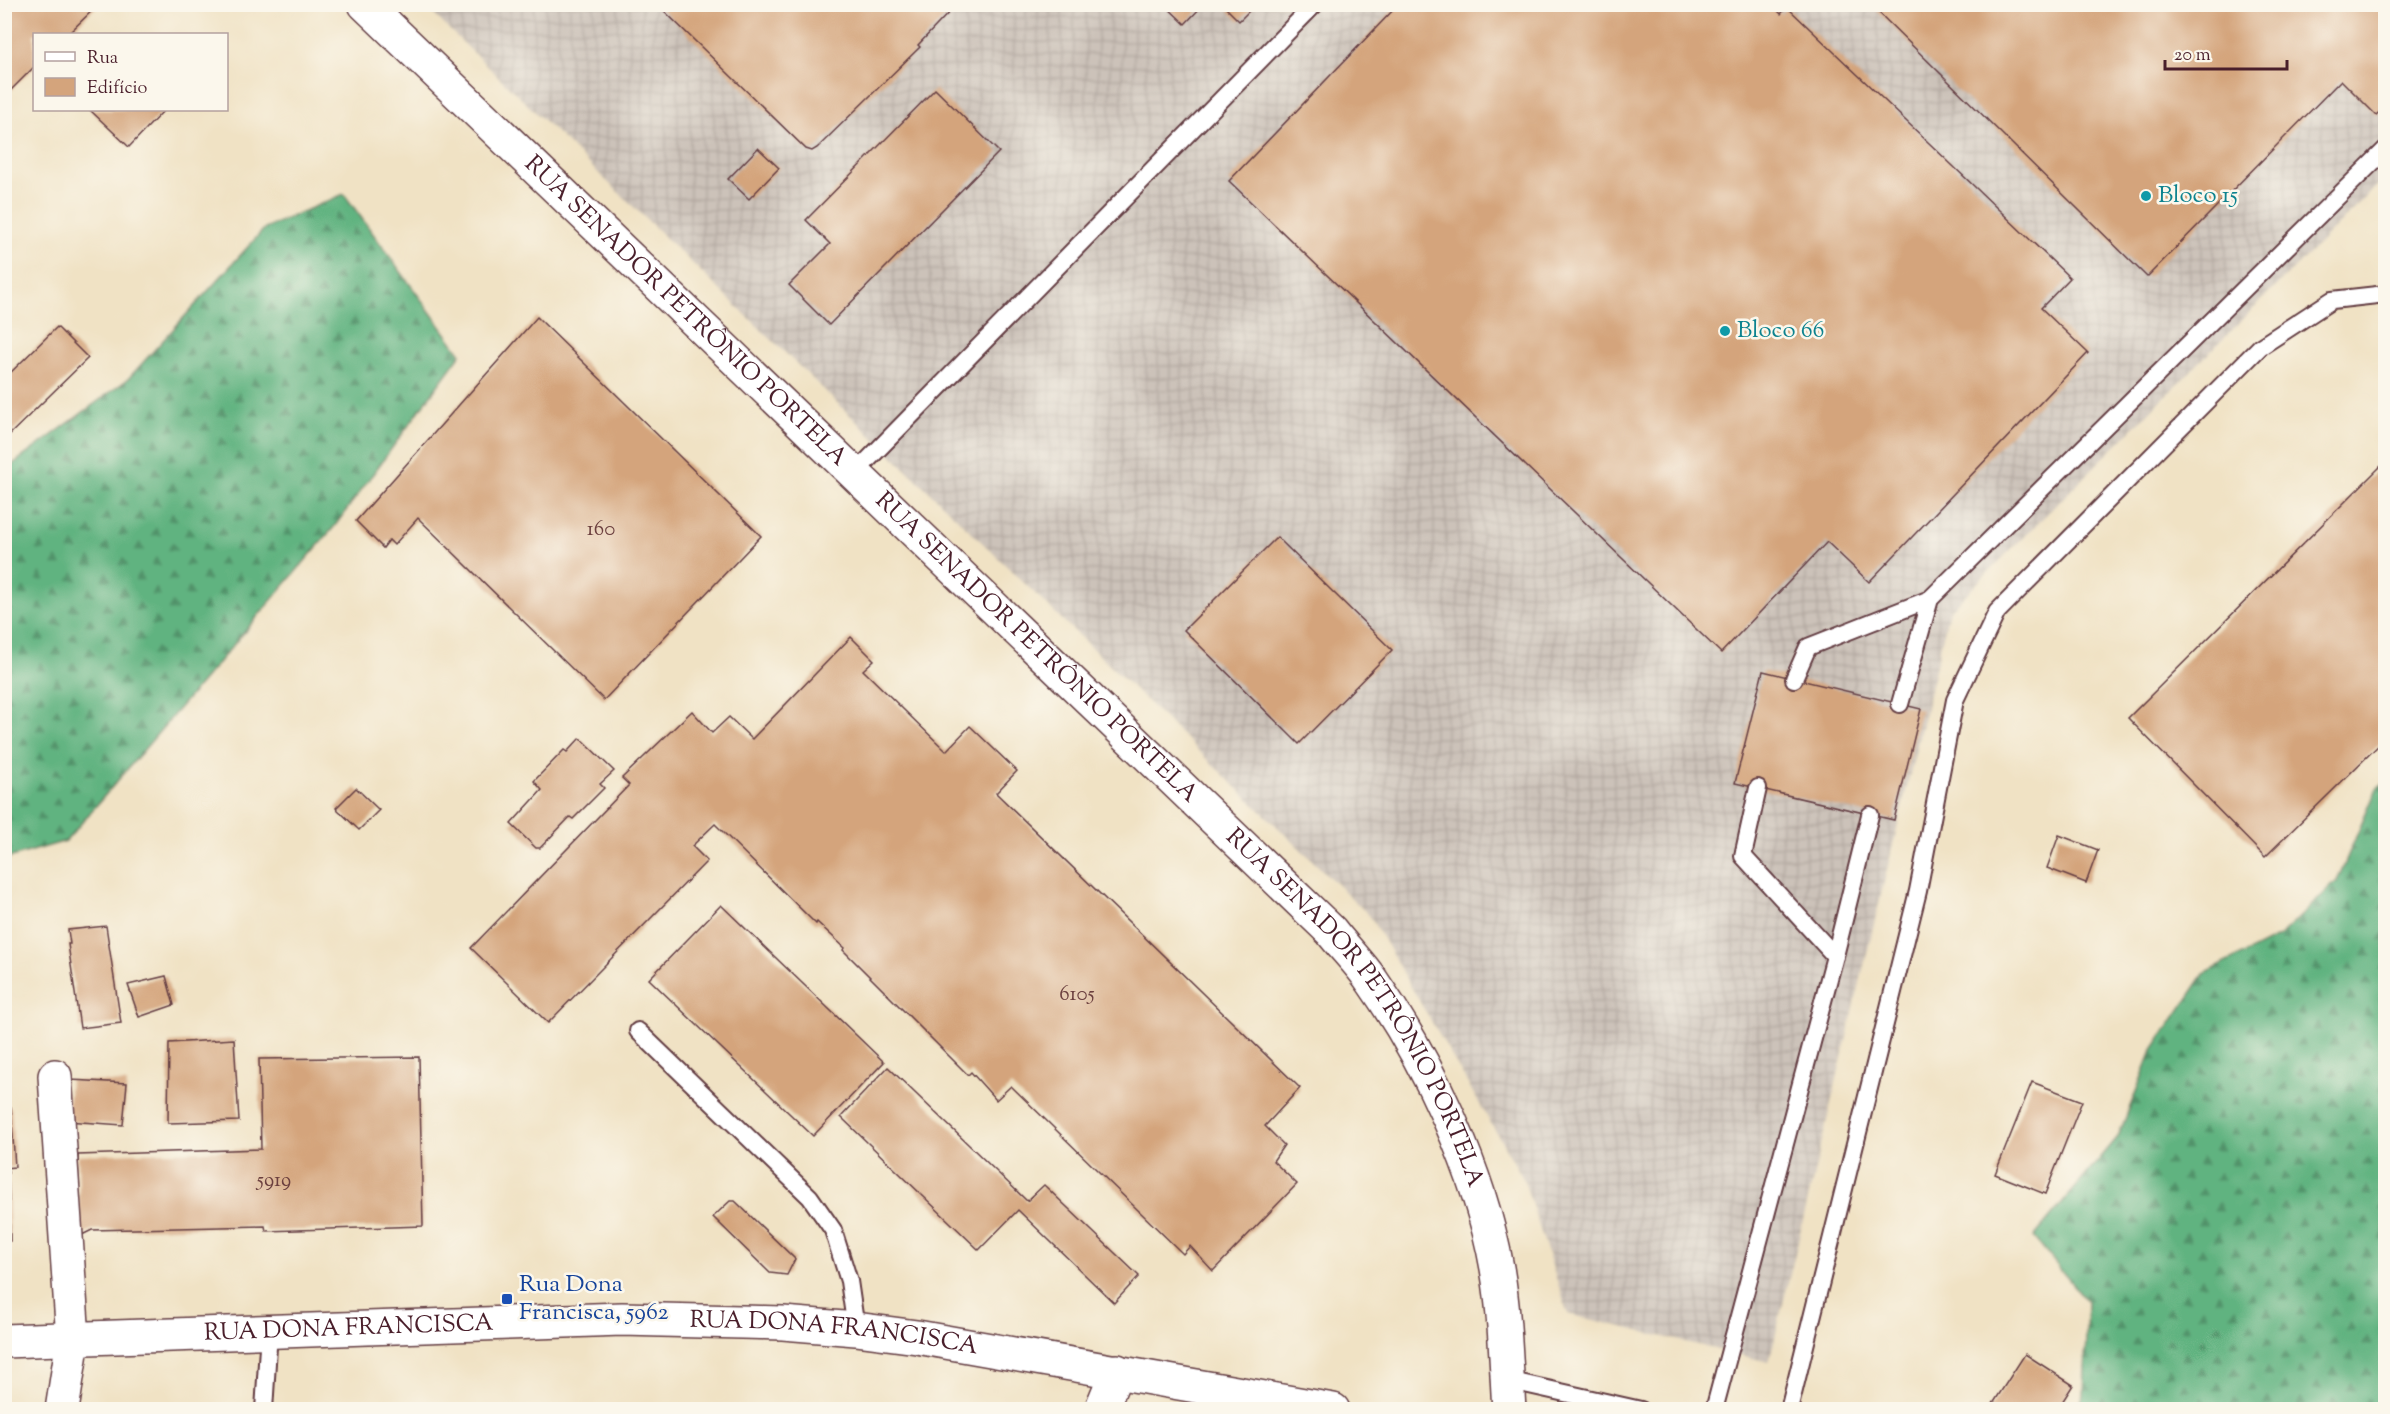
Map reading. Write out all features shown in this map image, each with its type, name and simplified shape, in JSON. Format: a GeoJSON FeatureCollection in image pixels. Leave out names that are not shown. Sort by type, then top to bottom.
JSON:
{"type":"FeatureCollection","features":[{"type":"Feature","properties":{"kind":"street","name":"RUA SENADOR PETRÔNIO PORTELA"},"geometry":{"type":"LineString","coordinates":[[365,4],[1323,923],[1371,980],[1408,1038],[1462,1149],[1497,1268],[1508,1395]]}},
{"type":"Feature","properties":{"kind":"street"},"geometry":{"type":"LineString","coordinates":[[55,1076],[73,1339],[62,1410]]}},
{"type":"Feature","properties":{"kind":"street","name":"RUA DONA FRANCISCA"},"geometry":{"type":"LineString","coordinates":[[4,1341],[622,1319],[705,1320],[856,1329],[1118,1371],[1333,1410]]}},
{"type":"Feature","properties":{"kind":"street"},"geometry":{"type":"LineString","coordinates":[[1101,1410],[1118,1371]]}},
{"type":"Feature","properties":{"kind":"lane"},"geometry":{"type":"LineString","coordinates":[[854,474],[1315,4]]}},
{"type":"Feature","properties":{"kind":"lane"},"geometry":{"type":"LineString","coordinates":[[1794,678],[1808,646],[1930,599],[2385,149]]}},
{"type":"Feature","properties":{"kind":"lane"},"geometry":{"type":"LineString","coordinates":[[1789,1410],[1918,891],[1955,700],[1997,612],[2260,347],[2332,300],[2385,294]]}},
{"type":"Feature","properties":{"kind":"lane"},"geometry":{"type":"LineString","coordinates":[[1900,704],[1930,599]]}},
{"type":"Feature","properties":{"kind":"lane"},"geometry":{"type":"LineString","coordinates":[[1758,788],[1743,856],[1835,956]]}},
{"type":"Feature","properties":{"kind":"lane"},"geometry":{"type":"LineString","coordinates":[[1714,1410],[1835,956],[1870,815]]}},
{"type":"Feature","properties":{"kind":"lane"},"geometry":{"type":"LineString","coordinates":[[638,1031],[810,1197],[833,1230],[849,1281],[856,1329]]}},
{"type":"Feature","properties":{"kind":"lane"},"geometry":{"type":"LineString","coordinates":[[264,1410],[269,1332]]}},
{"type":"Feature","properties":{"kind":"lane"},"geometry":{"type":"LineString","coordinates":[[1508,1395],[1641,1410]]}},
{"type":"Feature","properties":{"kind":"shaded area"},"geometry":{"type":"Polygon","coordinates":[[[424,5],[2385,5],[2385,178],[1949,611],[1769,1362],[1568,1314],[1523,1178],[1369,915],[424,5]]]}},
{"type":"Feature","properties":{"kind":"green space"},"geometry":{"type":"Polygon","coordinates":[[[344,194],[461,354],[334,527],[66,841],[5,859],[5,470],[128,379],[265,228],[344,194]]]}},
{"type":"Feature","properties":{"kind":"green space"},"geometry":{"type":"Polygon","coordinates":[[[2385,782],[2385,1409],[2077,1409],[2084,1395],[2087,1302],[2034,1237],[2118,1137],[2152,1051],[2204,974],[2281,935],[2337,881],[2377,788],[2385,782]]]}},
{"type":"Feature","properties":{"kind":"building"},"geometry":{"type":"Polygon","coordinates":[[[4,4],[99,4],[69,33],[33,33],[33,68],[6,95],[4,4]]]}},
{"type":"Feature","properties":{"kind":"building"},"geometry":{"type":"Polygon","coordinates":[[[657,4],[957,4],[918,45],[920,47],[812,151],[806,149],[657,4]]]}},
{"type":"Feature","properties":{"kind":"building"},"geometry":{"type":"Polygon","coordinates":[[[1164,4],[1204,4],[1185,24],[1164,4]]]}},
{"type":"Feature","properties":{"kind":"building"},"geometry":{"type":"Polygon","coordinates":[[[1222,4],[1256,4],[1239,21],[1222,4]]]}},
{"type":"Feature","properties":{"kind":"building","name":"Bloco 66"},"geometry":{"type":"Polygon","coordinates":[[[1399,4],[1771,4],[1781,14],[1787,7],[2070,278],[2041,308],[2088,353],[1869,582],[1827,542],[1721,653],[1229,181],[1399,4]]]}},
{"type":"Feature","properties":{"kind":"building","name":"Bloco 15"},"geometry":{"type":"Polygon","coordinates":[[[1870,4],[2386,4],[2386,106],[2376,115],[2341,80],[2147,277],[1870,4]]]}},
{"type":"Feature","properties":{"kind":"building"},"geometry":{"type":"Polygon","coordinates":[[[935,89],[999,152],[829,325],[789,285],[830,244],[806,220],[935,89]]]}},
{"type":"Feature","properties":{"kind":"building"},"geometry":{"type":"Polygon","coordinates":[[[91,111],[163,111],[129,147],[91,111]]]}},
{"type":"Feature","properties":{"kind":"building"},"geometry":{"type":"Polygon","coordinates":[[[758,148],[779,168],[749,199],[728,179],[758,148]]]}},
{"type":"Feature","properties":{"kind":"building"},"geometry":{"type":"Polygon","coordinates":[[[537,317],[761,536],[604,700],[418,518],[394,545],[389,540],[383,548],[356,521],[537,317]]]}},
{"type":"Feature","properties":{"kind":"building"},"geometry":{"type":"Polygon","coordinates":[[[57,327],[88,358],[4,440],[4,379],[57,327]]]}},
{"type":"Feature","properties":{"kind":"building"},"geometry":{"type":"Polygon","coordinates":[[[2386,461],[2386,738],[2265,857],[2128,718],[2386,461]]]}},
{"type":"Feature","properties":{"kind":"building"},"geometry":{"type":"Polygon","coordinates":[[[1277,537],[1392,650],[1299,744],[1184,630],[1277,537]]]}},
{"type":"Feature","properties":{"kind":"building"},"geometry":{"type":"Polygon","coordinates":[[[851,637],[874,660],[863,670],[946,751],[970,726],[1017,771],[996,793],[1300,1088],[1265,1126],[1284,1145],[1273,1161],[1297,1184],[1213,1271],[1190,1246],[1183,1254],[1011,1086],[996,1100],[971,1072],[968,1075],[843,950],[845,948],[817,922],[816,924],[715,824],[692,846],[707,861],[548,1023],[471,948],[629,785],[622,778],[692,711],[712,733],[729,717],[752,739],[851,637]]]}},
{"type":"Feature","properties":{"kind":"building"},"geometry":{"type":"Polygon","coordinates":[[[1763,671],[1921,709],[1894,820],[1735,783],[1763,671]]]}},
{"type":"Feature","properties":{"kind":"building"},"geometry":{"type":"Polygon","coordinates":[[[580,738],[614,771],[600,784],[604,788],[573,819],[570,817],[540,848],[536,848],[511,824],[542,790],[534,781],[564,750],[567,752],[580,738]]]}},
{"type":"Feature","properties":{"kind":"building"},"geometry":{"type":"Polygon","coordinates":[[[356,788],[379,810],[359,830],[336,808],[356,788]]]}},
{"type":"Feature","properties":{"kind":"building"},"geometry":{"type":"Polygon","coordinates":[[[2059,835],[2098,850],[2086,883],[2047,868],[2059,835]]]}},
{"type":"Feature","properties":{"kind":"building"},"geometry":{"type":"Polygon","coordinates":[[[721,905],[884,1062],[813,1136],[649,979],[721,905]]]}},
{"type":"Feature","properties":{"kind":"building"},"geometry":{"type":"Polygon","coordinates":[[[106,926],[121,1023],[80,1028],[68,930],[106,926]]]}},
{"type":"Feature","properties":{"kind":"building"},"geometry":{"type":"Polygon","coordinates":[[[166,976],[174,1005],[139,1017],[128,985],[166,976]]]}},
{"type":"Feature","properties":{"kind":"building"},"geometry":{"type":"Polygon","coordinates":[[[234,1039],[239,1121],[168,1123],[169,1043],[234,1039]]]}},
{"type":"Feature","properties":{"kind":"building"},"geometry":{"type":"Polygon","coordinates":[[[419,1057],[423,1226],[266,1231],[265,1226],[92,1230],[80,1236],[78,1155],[261,1149],[259,1059],[419,1057]]]}},
{"type":"Feature","properties":{"kind":"building"},"geometry":{"type":"Polygon","coordinates":[[[888,1067],[1027,1201],[1044,1185],[1139,1276],[1114,1303],[1018,1210],[979,1250],[841,1117],[888,1067]]]}},
{"type":"Feature","properties":{"kind":"building"},"geometry":{"type":"Polygon","coordinates":[[[70,1080],[127,1083],[123,1125],[67,1121],[70,1080]]]}},
{"type":"Feature","properties":{"kind":"building"},"geometry":{"type":"Polygon","coordinates":[[[2032,1082],[2082,1101],[2045,1194],[1995,1174],[2032,1082]]]}},
{"type":"Feature","properties":{"kind":"building"},"geometry":{"type":"Polygon","coordinates":[[[4,1108],[11,1108],[15,1167],[4,1168],[4,1108]]]}},
{"type":"Feature","properties":{"kind":"building"},"geometry":{"type":"Polygon","coordinates":[[[4,1171],[8,1171],[10,1241],[4,1241],[4,1171]]]}},
{"type":"Feature","properties":{"kind":"building"},"geometry":{"type":"Polygon","coordinates":[[[730,1201],[735,1201],[795,1259],[787,1275],[770,1273],[713,1217],[730,1201]]]}},
{"type":"Feature","properties":{"kind":"building"},"geometry":{"type":"Polygon","coordinates":[[[2025,1354],[2073,1385],[2057,1410],[1989,1410],[2025,1354]]]}},
{"type":"Feature","properties":{"kind":"place","name":"Bloco 15"},"geometry":{"type":"Point","coordinates":[2146,196]}},
{"type":"Feature","properties":{"kind":"place","name":"Bloco 66"},"geometry":{"type":"Point","coordinates":[1725,331]}},
{"type":"Feature","properties":{"kind":"place","name":"Rua Dona Francisca, 5962"},"geometry":{"type":"Point","coordinates":[507,1299]}}]}
